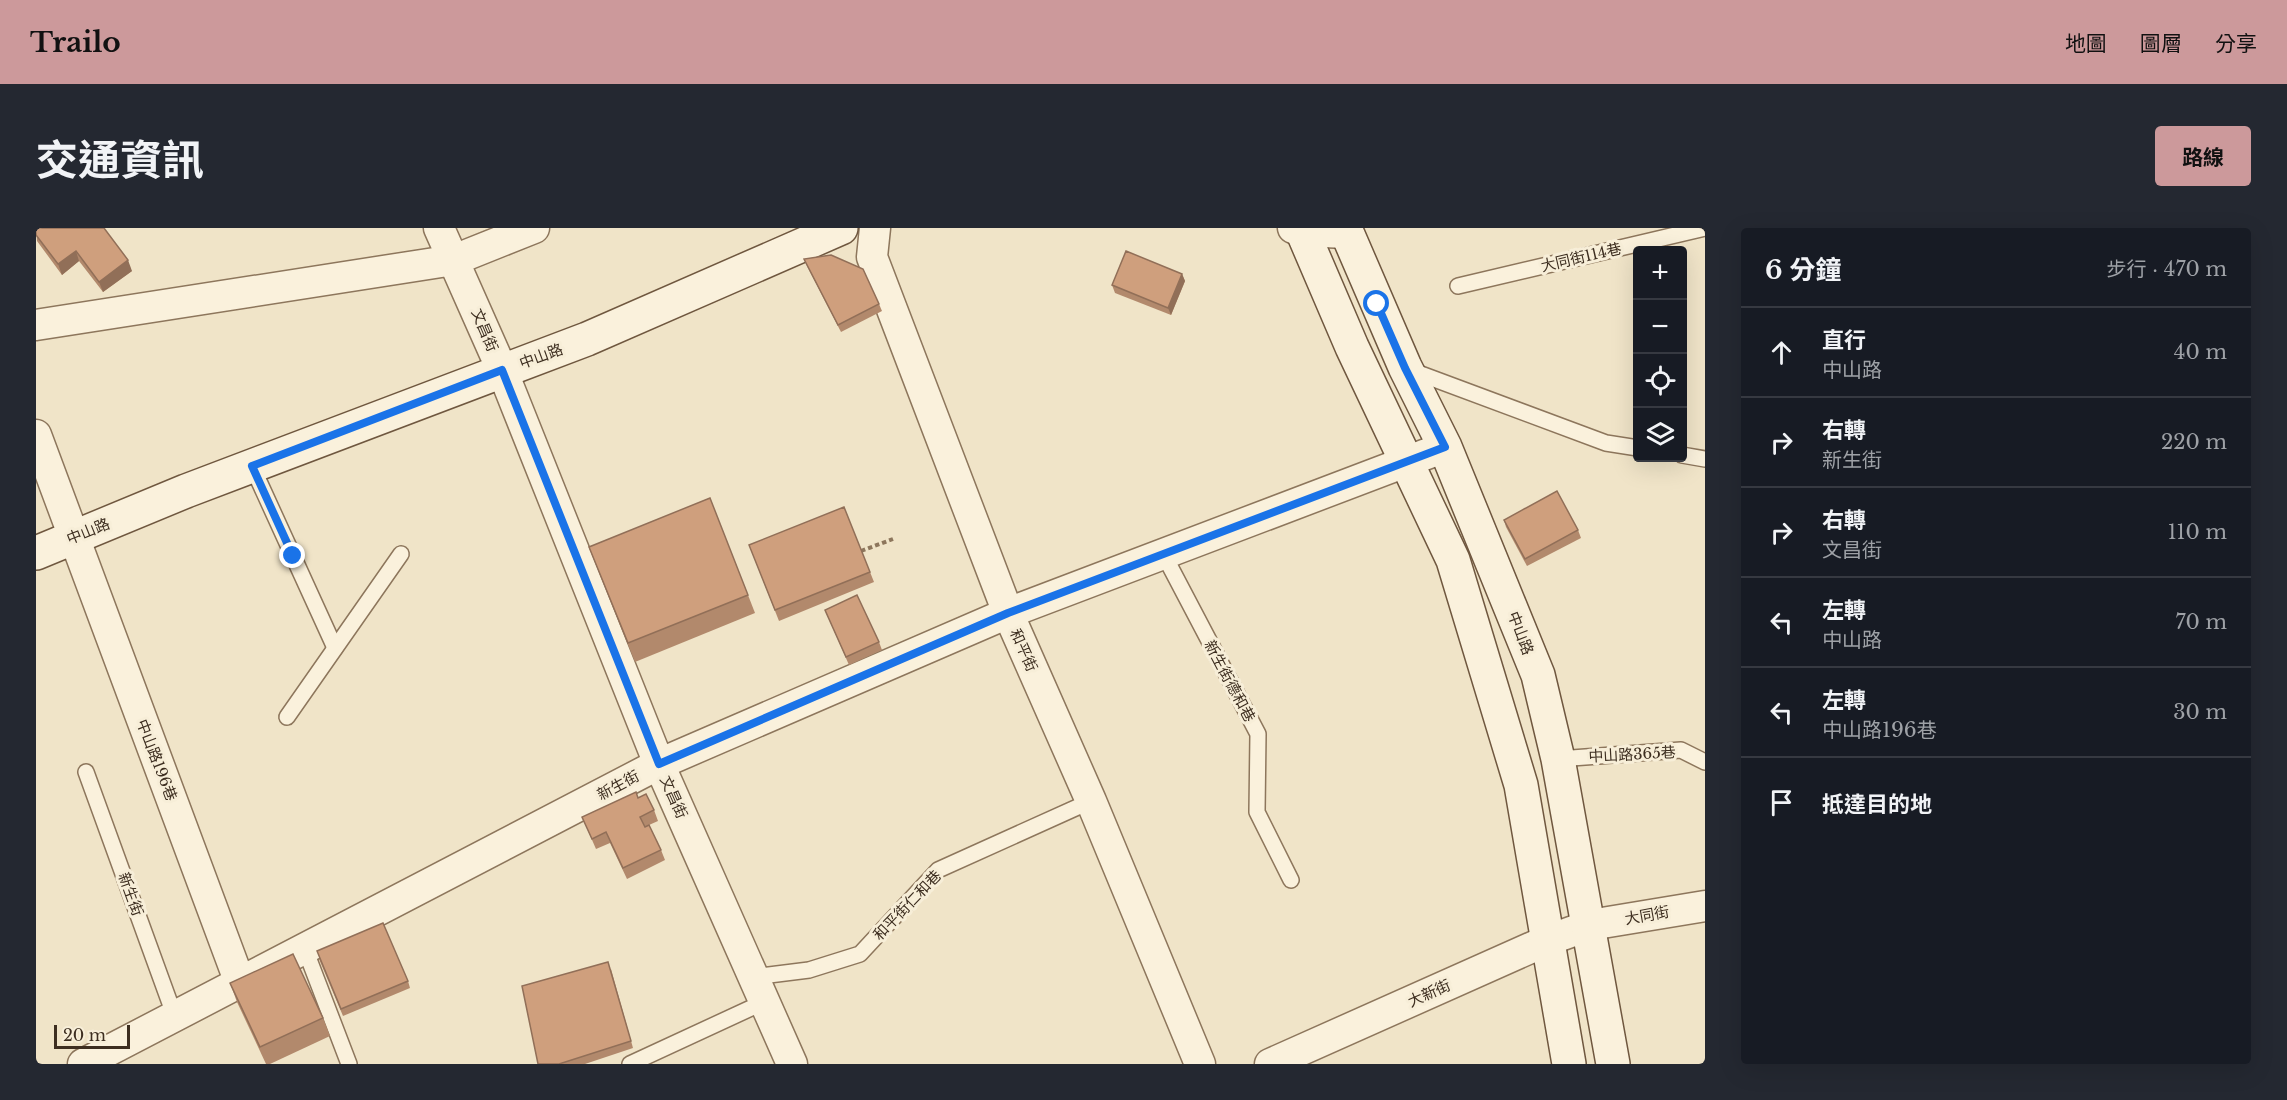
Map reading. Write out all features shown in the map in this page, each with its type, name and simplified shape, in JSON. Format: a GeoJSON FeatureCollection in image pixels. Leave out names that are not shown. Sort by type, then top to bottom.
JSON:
{"type":"FeatureCollection","features":[{"type":"Feature","properties":{"kind":"street","name":"文昌街"},"geometry":{"type":"LineString","coordinates":[[439,228],[502,370],[659,764],[792,1064]]}},
{"type":"Feature","properties":{"kind":"street"},"geometry":{"type":"LineString","coordinates":[[36,325],[454,260],[534,228]]}},
{"type":"Feature","properties":{"kind":"street","name":"中山路"},"geometry":{"type":"LineString","coordinates":[[36,553],[252,466],[587,339],[841,228]]}},
{"type":"Feature","properties":{"kind":"street","name":"和平街"},"geometry":{"type":"LineString","coordinates":[[875,228],[872,257],[1008,613],[1091,801],[1200,1064]]}},
{"type":"Feature","properties":{"kind":"street"},"geometry":{"type":"LineString","coordinates":[[1346,231],[1299,229],[1406,464],[1453,560],[1521,785],[1546,941],[1569,1064]]}},
{"type":"Feature","properties":{"kind":"street","name":"中山路"},"geometry":{"type":"LineString","coordinates":[[1346,231],[1405,368],[1445,447],[1538,675],[1558,759],[1590,925],[1613,1064]]}},
{"type":"Feature","properties":{"kind":"street","name":"中山路196巷"},"geometry":{"type":"LineString","coordinates":[[36,435],[240,983]]}},
{"type":"Feature","properties":{"kind":"street","name":"新生街"},"geometry":{"type":"LineString","coordinates":[[83,1064],[306,950],[659,764],[1008,613],[1406,464],[1445,447]]}},
{"type":"Feature","properties":{"kind":"street","name":"大同街"},"geometry":{"type":"LineString","coordinates":[[1590,925],[1705,906]]}},
{"type":"Feature","properties":{"kind":"street","name":"大新街"},"geometry":{"type":"LineString","coordinates":[[1270,1064],[1546,941],[1590,925]]}},
{"type":"Feature","properties":{"kind":"lane","name":"大同街114巷"},"geometry":{"type":"LineString","coordinates":[[1458,286],[1705,228]]}},
{"type":"Feature","properties":{"kind":"lane"},"geometry":{"type":"LineString","coordinates":[[1405,368],[1606,443],[1633,447]]}},
{"type":"Feature","properties":{"kind":"lane"},"geometry":{"type":"LineString","coordinates":[[1687,457],[1705,459]]}},
{"type":"Feature","properties":{"kind":"lane"},"geometry":{"type":"LineString","coordinates":[[252,466],[335,648]]}},
{"type":"Feature","properties":{"kind":"lane"},"geometry":{"type":"LineString","coordinates":[[287,717],[401,554]]}},
{"type":"Feature","properties":{"kind":"lane","name":"新生街德和巷"},"geometry":{"type":"LineString","coordinates":[[1164,555],[1258,734],[1257,812],[1291,880]]}},
{"type":"Feature","properties":{"kind":"lane","name":"中山路365巷"},"geometry":{"type":"LineString","coordinates":[[1558,759],[1681,750],[1705,762]]}},
{"type":"Feature","properties":{"kind":"lane","name":"新生街"},"geometry":{"type":"LineString","coordinates":[[86,772],[175,1017]]}},
{"type":"Feature","properties":{"kind":"lane","name":"和平街仁和巷"},"geometry":{"type":"LineString","coordinates":[[630,1064],[759,990],[809,970],[860,954],[938,870],[1091,801]]}},
{"type":"Feature","properties":{"kind":"lane"},"geometry":{"type":"LineString","coordinates":[[306,950],[349,1064]]}},
{"type":"Feature","properties":{"kind":"path"},"geometry":{"type":"LineString","coordinates":[[861,551],[893,539]]}},
{"type":"Feature","properties":{"kind":"building"},"geometry":{"type":"Polygon","coordinates":[[[36,228],[104,228],[128,260],[99,282],[76,251],[58,264],[36,235],[36,228]]]}},
{"type":"Feature","properties":{"kind":"building"},"geometry":{"type":"Polygon","coordinates":[[[1126,251],[1182,274],[1168,308],[1112,285],[1126,251]]]}},
{"type":"Feature","properties":{"kind":"building"},"geometry":{"type":"Polygon","coordinates":[[[831,255],[863,269],[879,304],[838,325],[804,259],[831,255]]]}},
{"type":"Feature","properties":{"kind":"building"},"geometry":{"type":"Polygon","coordinates":[[[1557,491],[1578,530],[1525,559],[1504,520],[1557,491]]]}},
{"type":"Feature","properties":{"kind":"building"},"geometry":{"type":"Polygon","coordinates":[[[710,498],[748,595],[628,643],[589,547],[710,498]]]}},
{"type":"Feature","properties":{"kind":"building"},"geometry":{"type":"Polygon","coordinates":[[[844,507],[870,572],[775,610],[749,545],[844,507]]]}},
{"type":"Feature","properties":{"kind":"building"},"geometry":{"type":"Polygon","coordinates":[[[857,595],[879,642],[846,657],[825,610],[857,595]]]}},
{"type":"Feature","properties":{"kind":"building"},"geometry":{"type":"Polygon","coordinates":[[[636,792],[638,798],[646,794],[654,810],[640,817],[645,827],[649,825],[661,850],[623,868],[606,832],[592,839],[582,817],[636,792]]]}},
{"type":"Feature","properties":{"kind":"building"},"geometry":{"type":"Polygon","coordinates":[[[383,923],[408,981],[341,1009],[317,951],[383,923]]]}},
{"type":"Feature","properties":{"kind":"building"},"geometry":{"type":"Polygon","coordinates":[[[293,954],[323,1018],[260,1047],[230,983],[293,954]]]}},
{"type":"Feature","properties":{"kind":"building"},"geometry":{"type":"Polygon","coordinates":[[[608,962],[631,1041],[559,1064],[538,1064],[522,986],[608,962]]]}},
{"type":"Feature","properties":{"kind":"route"},"geometry":{"type":"LineString","coordinates":[[293,556],[252,466],[502,370],[659,764],[1008,613],[1406,464],[1445,447],[1405,368],[1377,304]]}}]}
